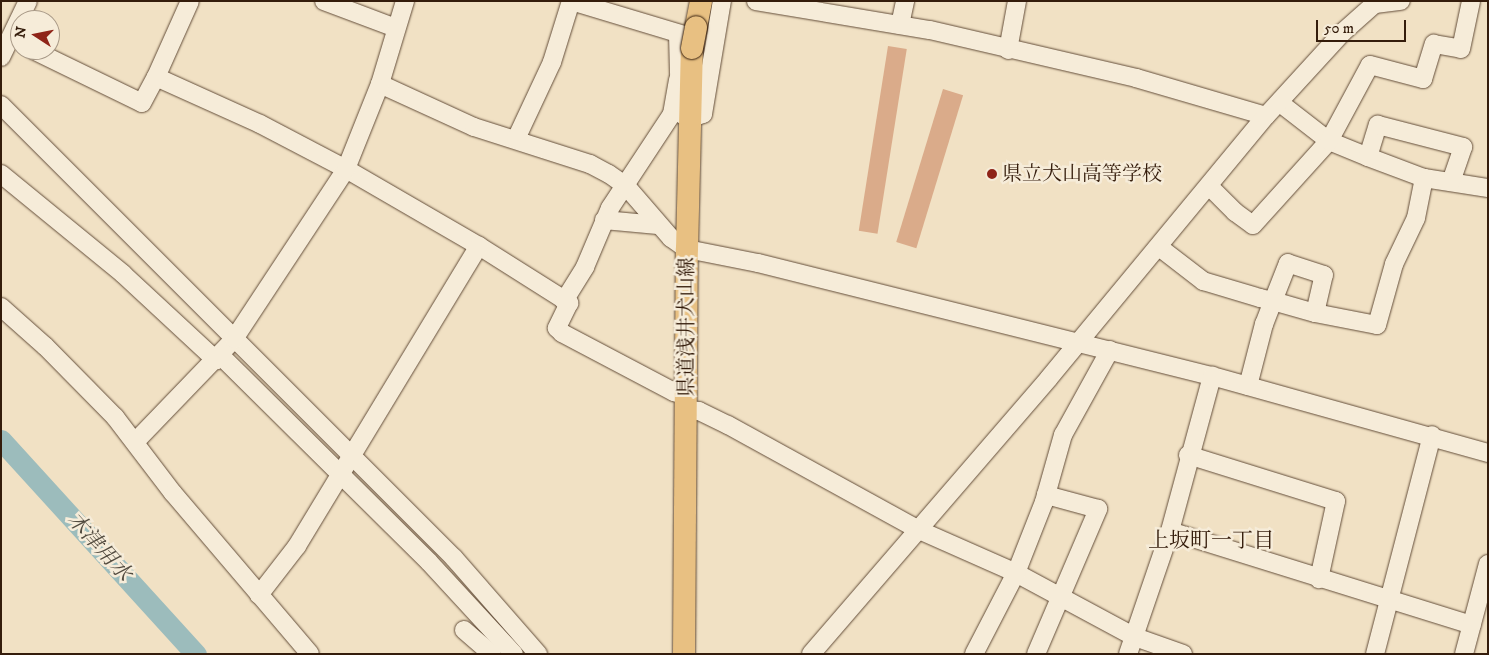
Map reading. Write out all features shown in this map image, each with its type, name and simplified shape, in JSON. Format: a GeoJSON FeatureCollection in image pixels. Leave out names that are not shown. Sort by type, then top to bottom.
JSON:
{"type":"FeatureCollection","features":[{"type":"Feature","properties":{"kind":"main road","name":"県道浅井犬山線"},"geometry":{"type":"LineString","coordinates":[[684,654],[689,120],[692,50],[701,1]]}},
{"type":"Feature","properties":{"kind":"street"},"geometry":{"type":"LineString","coordinates":[[54,60],[142,103],[156,77],[190,1]]}},
{"type":"Feature","properties":{"kind":"street"},"geometry":{"type":"LineString","coordinates":[[324,1],[396,28]]}},
{"type":"Feature","properties":{"kind":"street"},"geometry":{"type":"LineString","coordinates":[[135,442],[218,358],[234,339],[346,169],[380,84],[405,1]]}},
{"type":"Feature","properties":{"kind":"street"},"geometry":{"type":"LineString","coordinates":[[516,139],[552,62],[571,1],[678,34],[713,42]]}},
{"type":"Feature","properties":{"kind":"street"},"geometry":{"type":"LineString","coordinates":[[678,34],[680,113],[689,120],[703,114],[713,42],[722,1]]}},
{"type":"Feature","properties":{"kind":"street"},"geometry":{"type":"LineString","coordinates":[[756,1],[825,7],[1136,78],[1266,116]]}},
{"type":"Feature","properties":{"kind":"street"},"geometry":{"type":"LineString","coordinates":[[900,25],[905,1]]}},
{"type":"Feature","properties":{"kind":"street"},"geometry":{"type":"LineString","coordinates":[[1008,50],[1017,1]]}},
{"type":"Feature","properties":{"kind":"street"},"geometry":{"type":"LineString","coordinates":[[811,654],[1079,343],[1266,116],[1280,103],[1343,32],[1376,3],[1401,1]]}},
{"type":"Feature","properties":{"kind":"street"},"geometry":{"type":"LineString","coordinates":[[1210,186],[1235,212],[1253,225],[1329,141],[1370,65],[1423,79],[1434,44],[1461,49],[1471,1]]}},
{"type":"Feature","properties":{"kind":"street"},"geometry":{"type":"LineString","coordinates":[[1,57],[10,47]]}},
{"type":"Feature","properties":{"kind":"street"},"geometry":{"type":"LineString","coordinates":[[156,77],[260,124],[346,169],[479,246],[569,304],[557,328],[562,333],[674,392],[700,411],[919,530],[1016,573],[1134,637],[1183,654]]}},
{"type":"Feature","properties":{"kind":"street"},"geometry":{"type":"LineString","coordinates":[[564,301],[585,267],[604,220],[672,114],[678,80]]}},
{"type":"Feature","properties":{"kind":"street"},"geometry":{"type":"LineString","coordinates":[[380,84],[474,127],[590,164],[626,186],[658,225],[687,249],[758,263],[1110,350],[1432,435],[1488,452]]}},
{"type":"Feature","properties":{"kind":"street"},"geometry":{"type":"LineString","coordinates":[[1280,103],[1329,141],[1368,157],[1424,178],[1488,188]]}},
{"type":"Feature","properties":{"kind":"street"},"geometry":{"type":"LineString","coordinates":[[1,105],[488,593],[538,654]]}},
{"type":"Feature","properties":{"kind":"street"},"geometry":{"type":"LineString","coordinates":[[1368,157],[1378,125],[1463,147],[1451,182]]}},
{"type":"Feature","properties":{"kind":"street"},"geometry":{"type":"LineString","coordinates":[[1,174],[123,274],[218,358],[429,562],[514,654]]}},
{"type":"Feature","properties":{"kind":"street"},"geometry":{"type":"LineString","coordinates":[[1159,247],[1203,280],[1315,313],[1377,326],[1394,264],[1416,218],[1424,178]]}},
{"type":"Feature","properties":{"kind":"street"},"geometry":{"type":"LineString","coordinates":[[604,220],[658,225]]}},
{"type":"Feature","properties":{"kind":"street"},"geometry":{"type":"LineString","coordinates":[[260,595],[297,546],[341,476],[479,246]]}},
{"type":"Feature","properties":{"kind":"street"},"geometry":{"type":"LineString","coordinates":[[1248,386],[1264,324],[1288,263],[1324,275],[1315,313]]}},
{"type":"Feature","properties":{"kind":"street"},"geometry":{"type":"LineString","coordinates":[[1,308],[81,381],[135,442],[173,492],[310,654]]}},
{"type":"Feature","properties":{"kind":"street"},"geometry":{"type":"LineString","coordinates":[[974,654],[1016,573],[1046,495],[1063,435],[1110,350]]}},
{"type":"Feature","properties":{"kind":"street"},"geometry":{"type":"LineString","coordinates":[[1128,654],[1170,531],[1188,456],[1212,376]]}},
{"type":"Feature","properties":{"kind":"street"},"geometry":{"type":"LineString","coordinates":[[1375,654],[1432,435]]}},
{"type":"Feature","properties":{"kind":"street"},"geometry":{"type":"LineString","coordinates":[[1188,456],[1336,501],[1319,578]]}},
{"type":"Feature","properties":{"kind":"street"},"geometry":{"type":"LineString","coordinates":[[1036,654],[1098,509],[1046,495]]}},
{"type":"Feature","properties":{"kind":"street"},"geometry":{"type":"LineString","coordinates":[[1170,531],[1472,625]]}},
{"type":"Feature","properties":{"kind":"street"},"geometry":{"type":"LineString","coordinates":[[1464,654],[1488,564]]}},
{"type":"Feature","properties":{"kind":"street"},"geometry":{"type":"LineString","coordinates":[[464,630],[492,654]]}},
{"type":"Feature","properties":{"kind":"building"},"geometry":{"type":"Polygon","coordinates":[[[888,46],[907,49],[878,234],[859,231],[888,46]]]}},
{"type":"Feature","properties":{"kind":"building"},"geometry":{"type":"Polygon","coordinates":[[[943,89],[963,95],[916,248],[896,242],[943,89]]]}},
{"type":"Feature","properties":{"kind":"waterway","name":"木津用水"},"geometry":{"type":"LineString","coordinates":[[1,440],[196,654]]}},
{"type":"Feature","properties":{"kind":"place","name":"県立犬山高等学校"},"geometry":{"type":"Point","coordinates":[992,174]}},
{"type":"Feature","properties":{"kind":"district","name":"上坂町一丁目"},"geometry":{"type":"Point","coordinates":[1211,541]}}]}
